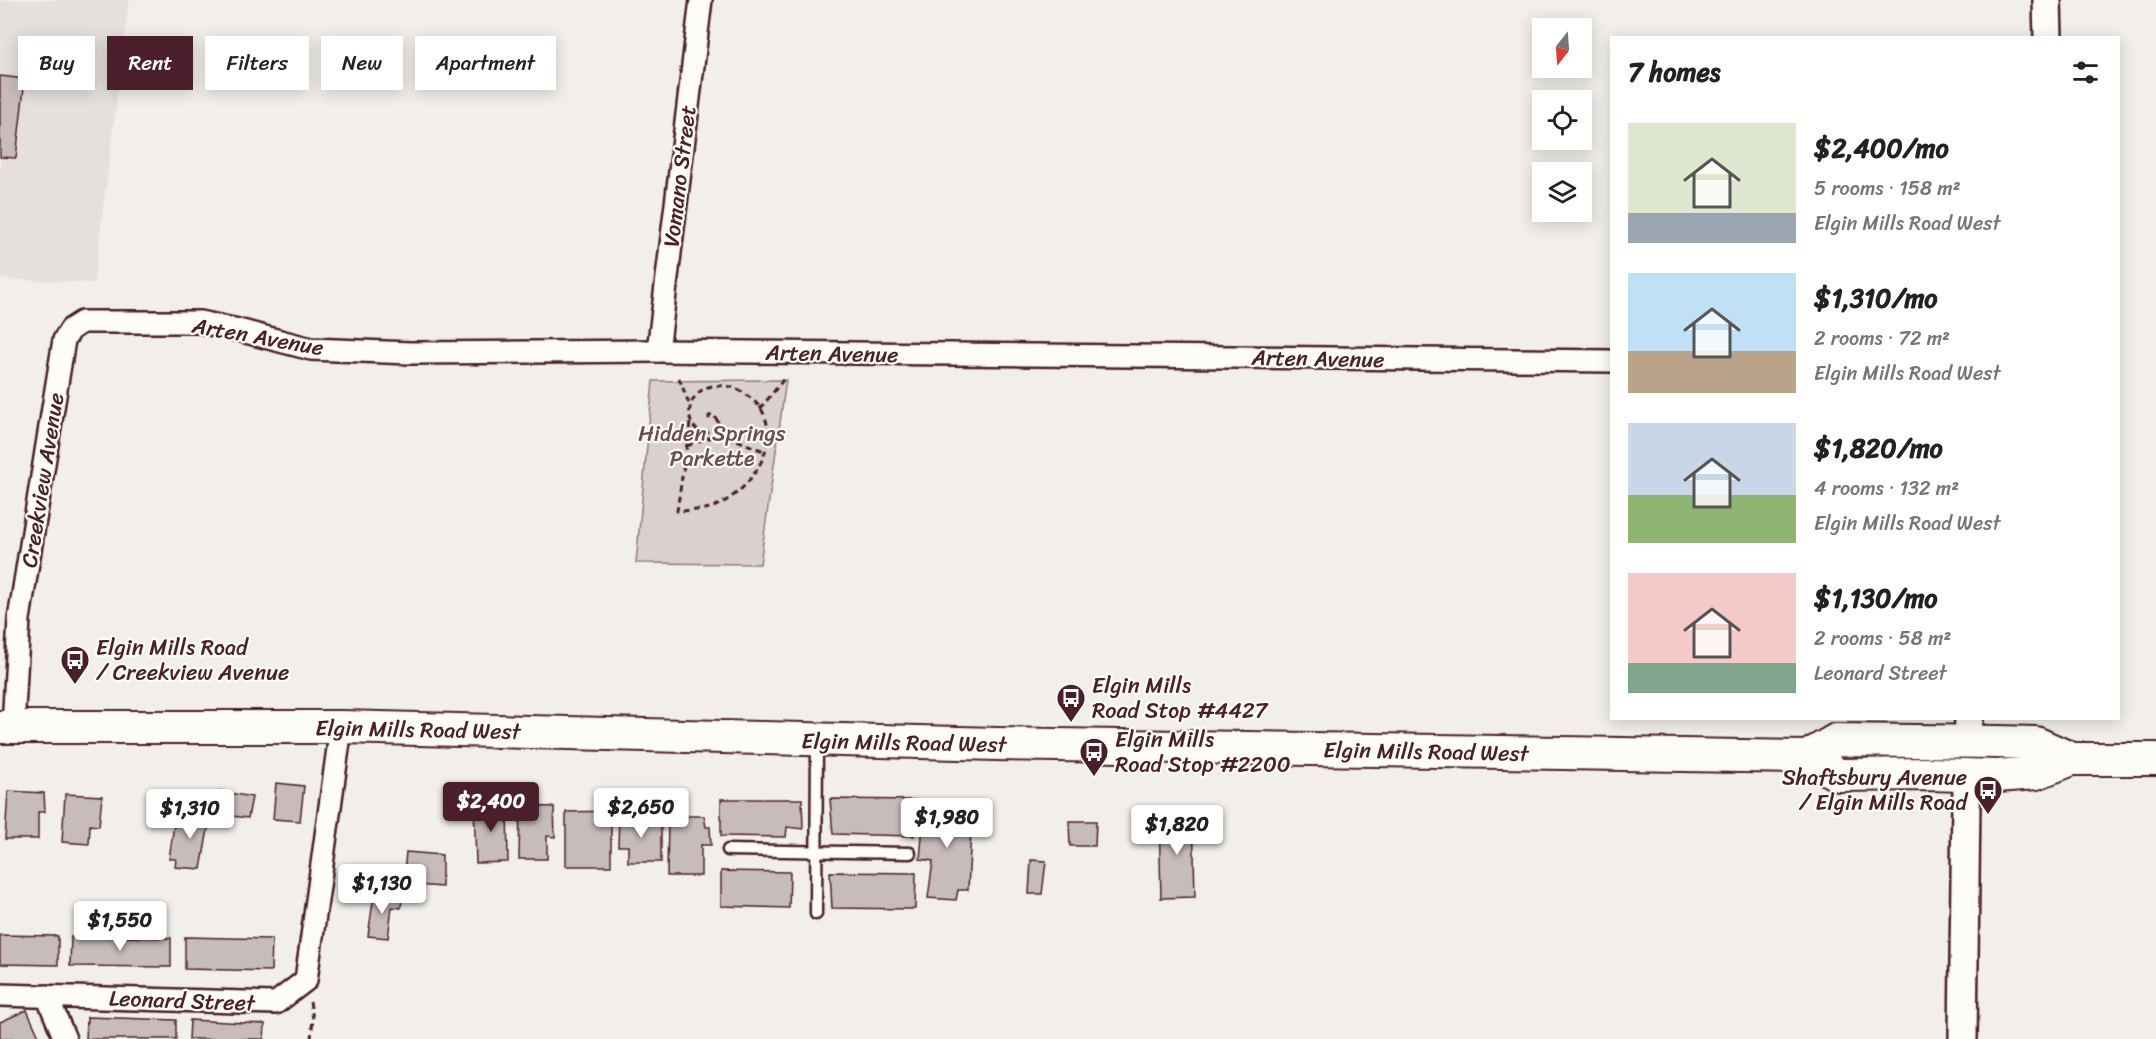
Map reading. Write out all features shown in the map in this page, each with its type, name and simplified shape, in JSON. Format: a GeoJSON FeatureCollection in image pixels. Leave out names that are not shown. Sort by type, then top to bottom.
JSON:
{"type":"FeatureCollection","features":[{"type":"Feature","properties":{"kind":"main road","name":"Elgin Mills Road West"},"geometry":{"type":"LineString","coordinates":[[6,727],[341,727],[817,740],[1807,757],[1838,774],[1969,776],[2036,773],[2072,759],[2156,759]]}},
{"type":"Feature","properties":{"kind":"main road","name":"Elgin Mills Road West"},"geometry":{"type":"LineString","coordinates":[[1807,757],[1836,740],[1969,730],[2036,743],[2072,759]]}},
{"type":"Feature","properties":{"kind":"street","name":"Vomano Street"},"geometry":{"type":"LineString","coordinates":[[658,351],[701,0]]}},
{"type":"Feature","properties":{"kind":"street"},"geometry":{"type":"LineString","coordinates":[[2047,0],[2048,36]]}},
{"type":"Feature","properties":{"kind":"street","name":"Arten Avenue"},"geometry":{"type":"LineString","coordinates":[[64,340],[71,329],[82,322],[200,322],[311,349],[410,353],[658,351],[1610,361]]}},
{"type":"Feature","properties":{"kind":"street","name":"Creekview Avenue"},"geometry":{"type":"LineString","coordinates":[[6,727],[19,619],[64,340]]}},
{"type":"Feature","properties":{"kind":"street"},"geometry":{"type":"LineString","coordinates":[[306,980],[341,727]]}},
{"type":"Feature","properties":{"kind":"street"},"geometry":{"type":"LineString","coordinates":[[1963,1039],[1969,730]]}},
{"type":"Feature","properties":{"kind":"street","name":"Leonard Street"},"geometry":{"type":"LineString","coordinates":[[0,995],[276,1003],[306,980]]}},
{"type":"Feature","properties":{"kind":"street"},"geometry":{"type":"LineString","coordinates":[[46,996],[65,1039]]}},
{"type":"Feature","properties":{"kind":"lane"},"geometry":{"type":"LineString","coordinates":[[816,914],[817,740]]}},
{"type":"Feature","properties":{"kind":"lane"},"geometry":{"type":"LineString","coordinates":[[728,850],[910,853]]}},
{"type":"Feature","properties":{"kind":"path"},"geometry":{"type":"LineString","coordinates":[[679,378],[690,406]]}},
{"type":"Feature","properties":{"kind":"path"},"geometry":{"type":"LineString","coordinates":[[760,409],[783,380]]}},
{"type":"Feature","properties":{"kind":"path"},"geometry":{"type":"LineString","coordinates":[[718,385],[735,388],[755,400],[760,409],[766,419],[768,441],[765,452],[750,480],[734,496],[714,506],[698,510],[677,511],[690,423],[688,412],[692,401],[703,388],[718,385]]}},
{"type":"Feature","properties":{"kind":"path"},"geometry":{"type":"LineString","coordinates":[[690,423],[699,431],[709,432],[716,429],[718,422],[714,415],[709,416],[709,422]]}},
{"type":"Feature","properties":{"kind":"path"},"geometry":{"type":"LineString","coordinates":[[687,446],[719,435],[733,438],[765,452]]}},
{"type":"Feature","properties":{"kind":"path"},"geometry":{"type":"LineString","coordinates":[[306,980],[313,1019],[311,1039]]}},
{"type":"Feature","properties":{"kind":"shaded area"},"geometry":{"type":"Polygon","coordinates":[[[0,0],[129,0],[125,36],[107,36],[107,90],[118,90],[94,283],[0,279],[0,0]]]}},
{"type":"Feature","properties":{"kind":"green space","name":"Hidden Springs Parkette"},"geometry":{"type":"Polygon","coordinates":[[[786,380],[760,564],[636,563],[653,381],[786,380]]]}},
{"type":"Feature","properties":{"kind":"building"},"geometry":{"type":"Polygon","coordinates":[[[0,76],[18,78],[18,90],[24,90],[16,158],[0,157],[0,76]]]}},
{"type":"Feature","properties":{"kind":"building"},"geometry":{"type":"Polygon","coordinates":[[[276,783],[304,786],[300,821],[273,819],[276,783]]]}},
{"type":"Feature","properties":{"kind":"building"},"geometry":{"type":"Polygon","coordinates":[[[8,791],[44,793],[45,812],[38,812],[38,839],[5,839],[8,791]]]}},
{"type":"Feature","properties":{"kind":"building"},"geometry":{"type":"Polygon","coordinates":[[[219,791],[252,797],[248,818],[215,814],[219,791]]]}},
{"type":"Feature","properties":{"kind":"building"},"geometry":{"type":"Polygon","coordinates":[[[65,794],[102,796],[99,826],[90,825],[89,844],[62,842],[65,794]]]}},
{"type":"Feature","properties":{"kind":"building"},"geometry":{"type":"Polygon","coordinates":[[[721,799],[802,799],[803,829],[787,827],[786,837],[721,836],[721,799]]]}},
{"type":"Feature","properties":{"kind":"building"},"geometry":{"type":"Polygon","coordinates":[[[830,799],[915,800],[914,836],[833,834],[830,799]]]}},
{"type":"Feature","properties":{"kind":"building"},"geometry":{"type":"Polygon","coordinates":[[[925,803],[972,808],[968,890],[958,890],[956,900],[928,898],[933,861],[920,859],[925,803]]]}},
{"type":"Feature","properties":{"kind":"building"},"geometry":{"type":"Polygon","coordinates":[[[474,804],[507,804],[508,862],[476,863],[474,804]]]}},
{"type":"Feature","properties":{"kind":"building"},"geometry":{"type":"Polygon","coordinates":[[[520,806],[554,807],[555,837],[547,836],[547,859],[519,859],[520,806]]]}},
{"type":"Feature","properties":{"kind":"building"},"geometry":{"type":"Polygon","coordinates":[[[194,809],[211,812],[201,869],[175,867],[176,859],[169,859],[175,818],[192,820],[194,809]]]}},
{"type":"Feature","properties":{"kind":"building"},"geometry":{"type":"Polygon","coordinates":[[[611,811],[611,866],[566,866],[566,812],[611,811]]]}},
{"type":"Feature","properties":{"kind":"building"},"geometry":{"type":"Polygon","coordinates":[[[1193,815],[1195,897],[1161,898],[1159,816],[1193,815]]]}},
{"type":"Feature","properties":{"kind":"building"},"geometry":{"type":"Polygon","coordinates":[[[619,816],[644,816],[644,821],[661,822],[661,862],[628,862],[628,846],[618,846],[619,816]]]}},
{"type":"Feature","properties":{"kind":"building"},"geometry":{"type":"Polygon","coordinates":[[[687,816],[704,816],[706,827],[710,827],[711,845],[701,845],[701,876],[667,876],[668,821],[686,820],[687,816]]]}},
{"type":"Feature","properties":{"kind":"building"},"geometry":{"type":"Polygon","coordinates":[[[1069,821],[1096,821],[1095,846],[1070,846],[1069,821]]]}},
{"type":"Feature","properties":{"kind":"building"},"geometry":{"type":"Polygon","coordinates":[[[406,852],[442,855],[442,887],[403,884],[406,852]]]}},
{"type":"Feature","properties":{"kind":"building"},"geometry":{"type":"Polygon","coordinates":[[[1031,860],[1046,861],[1042,894],[1029,894],[1031,860]]]}},
{"type":"Feature","properties":{"kind":"building"},"geometry":{"type":"Polygon","coordinates":[[[721,871],[790,872],[789,908],[721,906],[721,871]]]}},
{"type":"Feature","properties":{"kind":"building"},"geometry":{"type":"Polygon","coordinates":[[[830,872],[916,873],[915,909],[832,908],[830,872]]]}},
{"type":"Feature","properties":{"kind":"building"},"geometry":{"type":"Polygon","coordinates":[[[374,895],[402,898],[401,908],[392,907],[388,938],[368,936],[374,895]]]}},
{"type":"Feature","properties":{"kind":"building"},"geometry":{"type":"Polygon","coordinates":[[[0,935],[58,936],[58,965],[0,964],[0,935]]]}},
{"type":"Feature","properties":{"kind":"building"},"geometry":{"type":"Polygon","coordinates":[[[71,936],[171,938],[171,967],[70,966],[71,936]]]}},
{"type":"Feature","properties":{"kind":"building"},"geometry":{"type":"Polygon","coordinates":[[[185,937],[272,939],[271,971],[185,969],[185,937]]]}},
{"type":"Feature","properties":{"kind":"building"},"geometry":{"type":"Polygon","coordinates":[[[27,1010],[40,1039],[0,1039],[0,1022],[27,1010]]]}},
{"type":"Feature","properties":{"kind":"building"},"geometry":{"type":"Polygon","coordinates":[[[87,1017],[176,1020],[176,1039],[86,1039],[87,1017]]]}},
{"type":"Feature","properties":{"kind":"building"},"geometry":{"type":"Polygon","coordinates":[[[190,1020],[265,1024],[264,1039],[189,1039],[190,1020]]]}},
{"type":"Feature","properties":{"kind":"place","name":"Elgin Mills Road / Creekview Avenue"},"geometry":{"type":"Point","coordinates":[75,686]}},
{"type":"Feature","properties":{"kind":"place","name":"Elgin Mills Road Stop #4427"},"geometry":{"type":"Point","coordinates":[1071,724]}},
{"type":"Feature","properties":{"kind":"place","name":"Elgin Mills Road Stop #2200"},"geometry":{"type":"Point","coordinates":[1094,778]}},
{"type":"Feature","properties":{"kind":"place","name":"Shaftsbury Avenue / Elgin Mills Road"},"geometry":{"type":"Point","coordinates":[1988,816]}}]}
